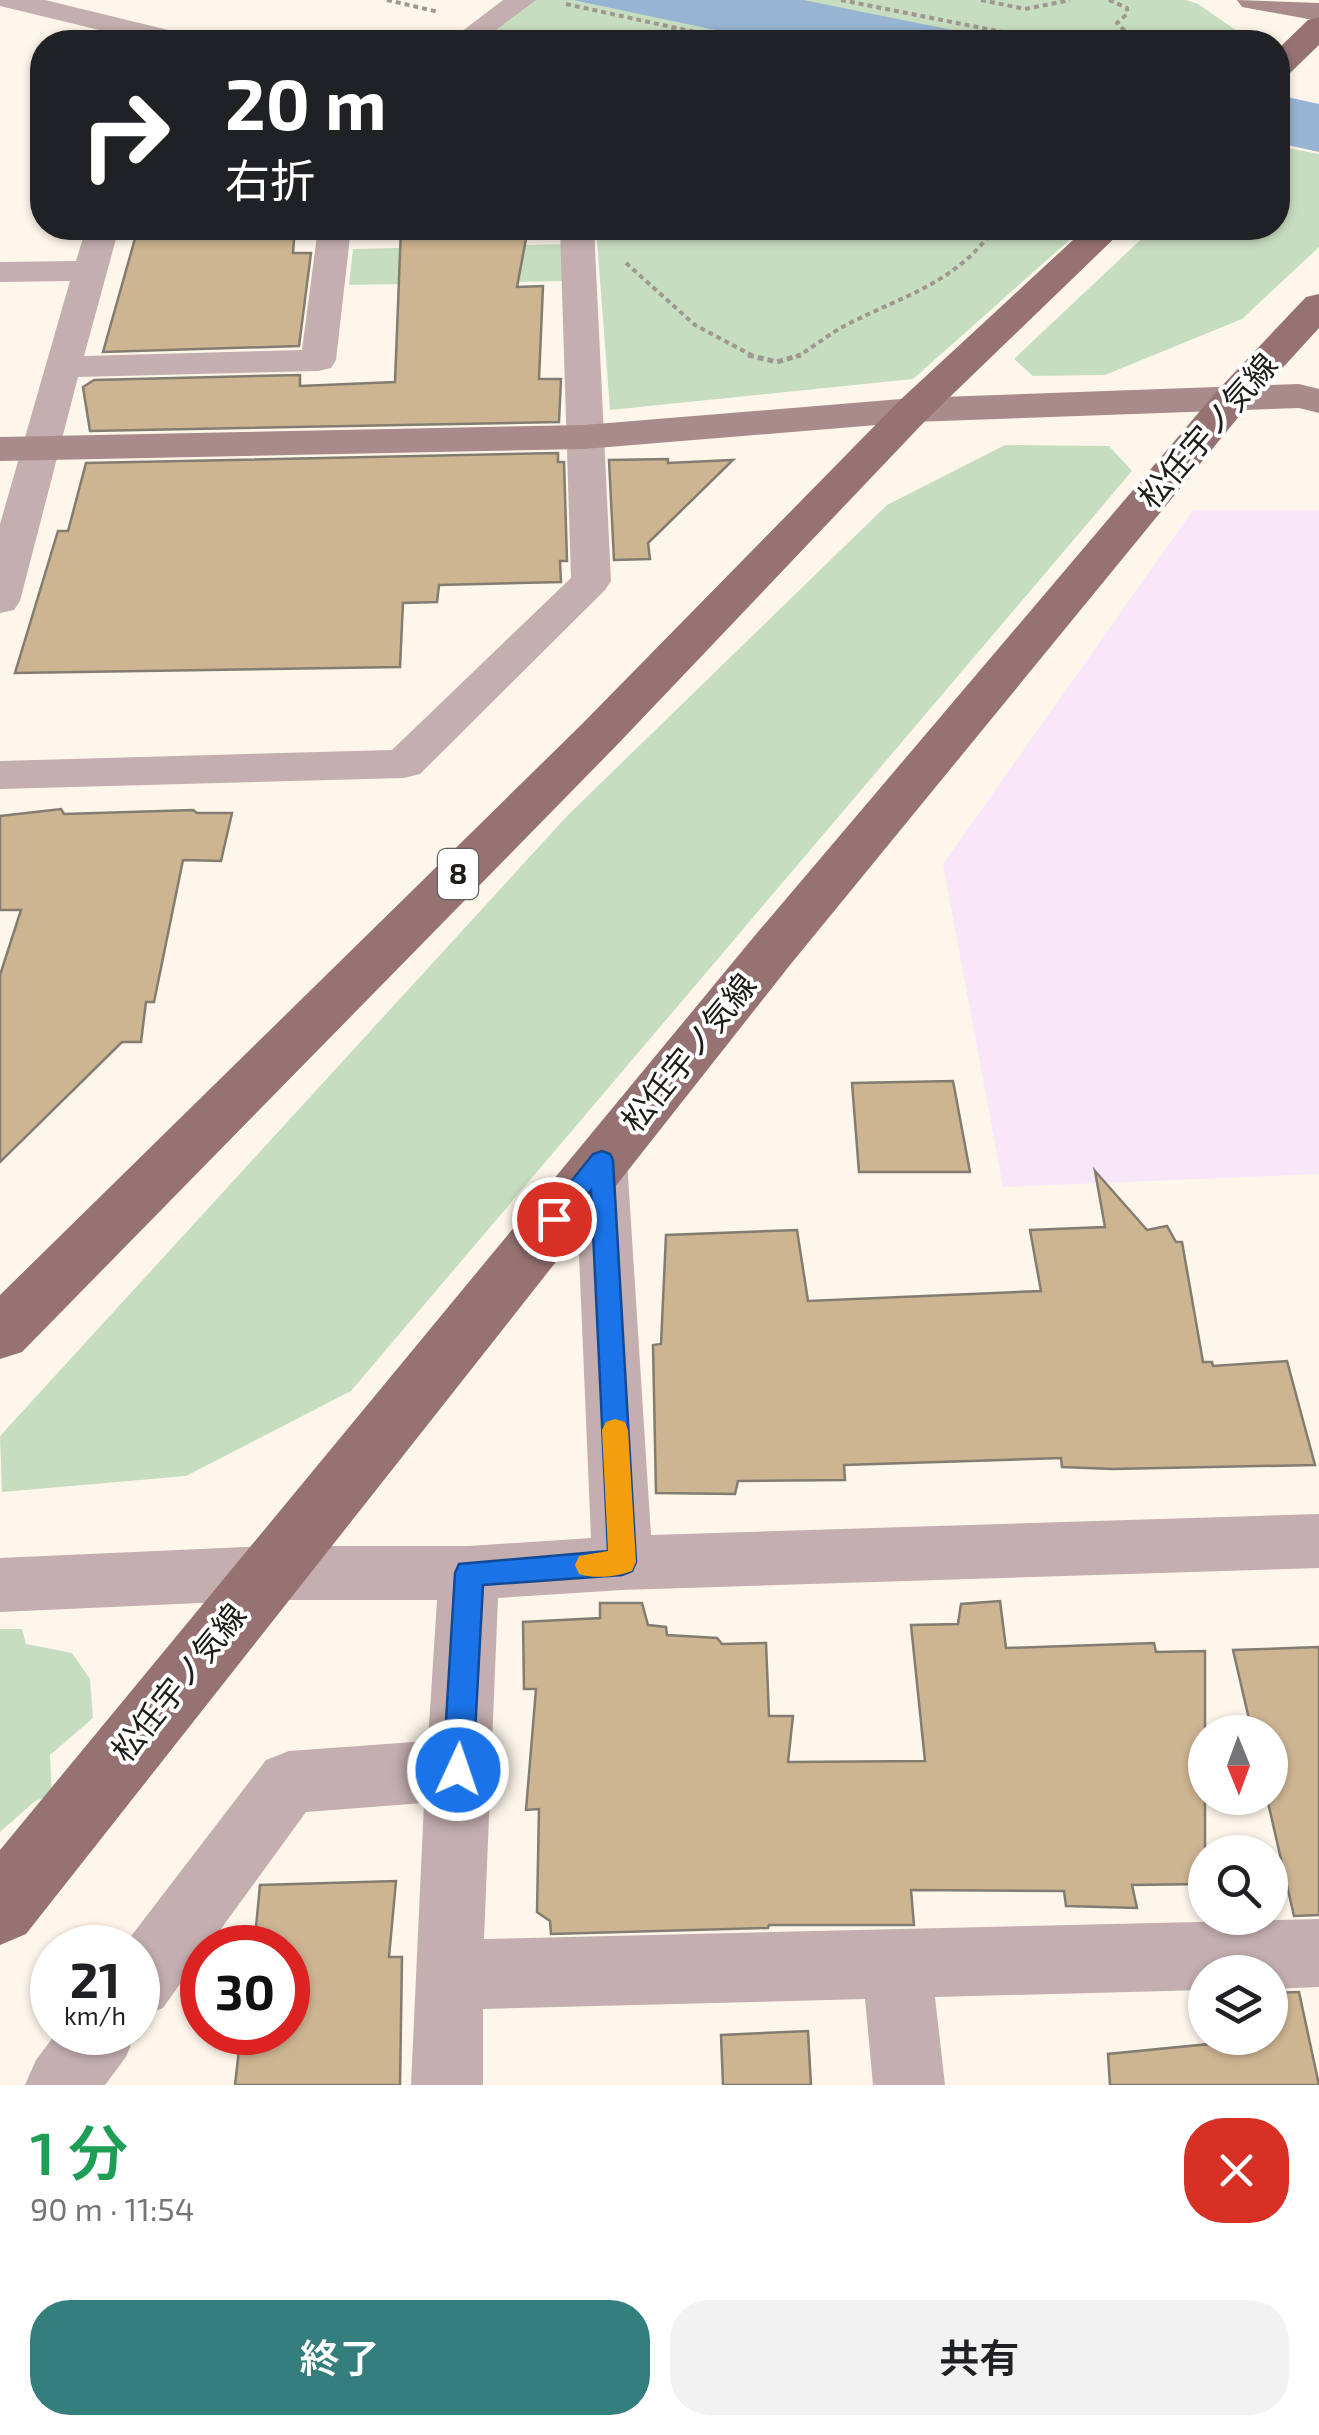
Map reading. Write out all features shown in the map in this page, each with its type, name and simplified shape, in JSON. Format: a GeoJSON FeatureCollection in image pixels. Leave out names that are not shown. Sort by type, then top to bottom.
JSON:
{"type":"FeatureCollection","features":[{"type":"Feature","properties":{"kind":"main road"},"geometry":{"type":"LineString","coordinates":[[1290,55],[1319,27]]}},
{"type":"Feature","properties":{"kind":"main road","name":"8"},"geometry":{"type":"LineString","coordinates":[[0,1334],[599,734],[913,410],[1093,240]]}},
{"type":"Feature","properties":{"kind":"main road","name":"松任宇ノ気線"},"geometry":{"type":"LineString","coordinates":[[0,1908],[602,1160],[1231,400],[1319,306]]}},
{"type":"Feature","properties":{"kind":"street"},"geometry":{"type":"LineString","coordinates":[[10,0],[126,30]]}},
{"type":"Feature","properties":{"kind":"street"},"geometry":{"type":"LineString","coordinates":[[479,30],[522,0]]}},
{"type":"Feature","properties":{"kind":"street"},"geometry":{"type":"LineString","coordinates":[[1253,0],[1319,9]]}},
{"type":"Feature","properties":{"kind":"street"},"geometry":{"type":"LineString","coordinates":[[1308,0],[1319,9]]}},
{"type":"Feature","properties":{"kind":"street"},"geometry":{"type":"LineString","coordinates":[[0,601],[19,448],[66,367],[99,240]]}},
{"type":"Feature","properties":{"kind":"street"},"geometry":{"type":"LineString","coordinates":[[66,367],[318,360],[333,240]]}},
{"type":"Feature","properties":{"kind":"street"},"geometry":{"type":"LineString","coordinates":[[0,774],[404,764],[591,581],[578,240]]}},
{"type":"Feature","properties":{"kind":"street"},"geometry":{"type":"LineString","coordinates":[[0,272],[90,271]]}},
{"type":"Feature","properties":{"kind":"street"},"geometry":{"type":"LineString","coordinates":[[19,448],[584,437],[913,410],[1300,396],[1319,402]]}},
{"type":"Feature","properties":{"kind":"street"},"geometry":{"type":"LineString","coordinates":[[602,1160],[622,1562]]}},
{"type":"Feature","properties":{"kind":"street"},"geometry":{"type":"LineString","coordinates":[[0,1585],[267,1573],[469,1573],[622,1562],[1319,1541]]}},
{"type":"Feature","properties":{"kind":"street"},"geometry":{"type":"LineString","coordinates":[[447,2085],[448,1975],[469,1573]]}},
{"type":"Feature","properties":{"kind":"street"},"geometry":{"type":"LineString","coordinates":[[160,1954],[289,1782],[458,1770]]}},
{"type":"Feature","properties":{"kind":"street"},"geometry":{"type":"LineString","coordinates":[[448,1975],[1319,1953]]}},
{"type":"Feature","properties":{"kind":"street"},"geometry":{"type":"LineString","coordinates":[[896,1963],[909,2085]]}},
{"type":"Feature","properties":{"kind":"street"},"geometry":{"type":"LineString","coordinates":[[61,2085],[83,2055]]}},
{"type":"Feature","properties":{"kind":"path"},"geometry":{"type":"LineString","coordinates":[[550,0],[679,30]]}},
{"type":"Feature","properties":{"kind":"path"},"geometry":{"type":"LineString","coordinates":[[841,0],[992,30]]}},
{"type":"Feature","properties":{"kind":"path"},"geometry":{"type":"LineString","coordinates":[[980,0],[991,5],[1033,9],[1070,0]]}},
{"type":"Feature","properties":{"kind":"path"},"geometry":{"type":"LineString","coordinates":[[1109,0],[1127,8],[1127,14],[1116,23],[1124,30]]}},
{"type":"Feature","properties":{"kind":"path"},"geometry":{"type":"LineString","coordinates":[[625,262],[644,286],[669,306],[730,346],[773,362],[795,360],[831,333],[932,284],[973,258],[986,240]]}},
{"type":"Feature","properties":{"kind":"shaded area"},"geometry":{"type":"Polygon","coordinates":[[[1193,510],[1319,510],[1319,1174],[1003,1187],[943,864],[1193,510]]]}},
{"type":"Feature","properties":{"kind":"green space"},"geometry":{"type":"Polygon","coordinates":[[[535,0],[1186,0],[1236,30],[495,30],[535,0]]]}},
{"type":"Feature","properties":{"kind":"green space"},"geometry":{"type":"Polygon","coordinates":[[[1290,148],[1319,154],[1319,247],[1242,319],[1105,375],[1033,376],[1014,359],[1140,240],[1290,240],[1290,148]]]}},
{"type":"Feature","properties":{"kind":"green space"},"geometry":{"type":"Polygon","coordinates":[[[597,240],[1069,240],[913,379],[610,410],[597,240]]]}},
{"type":"Feature","properties":{"kind":"green space"},"geometry":{"type":"Polygon","coordinates":[[[568,244],[565,281],[349,285],[353,249],[568,244]]]}},
{"type":"Feature","properties":{"kind":"green space"},"geometry":{"type":"Polygon","coordinates":[[[1005,445],[1109,446],[1132,471],[351,1391],[186,1476],[2,1492],[0,1436],[568,815],[887,505],[1005,445]]]}},
{"type":"Feature","properties":{"kind":"green space"},"geometry":{"type":"Polygon","coordinates":[[[0,1629],[22,1629],[26,1644],[72,1653],[90,1679],[93,1718],[50,1755],[52,1795],[35,1801],[0,1832],[0,1629]]]}},
{"type":"Feature","properties":{"kind":"water"},"geometry":{"type":"Polygon","coordinates":[[[573,0],[803,0],[952,30],[715,30],[573,0]]]}},
{"type":"Feature","properties":{"kind":"water"},"geometry":{"type":"Polygon","coordinates":[[[1290,98],[1319,104],[1319,152],[1290,146],[1290,98]]]}},
{"type":"Feature","properties":{"kind":"building"},"geometry":{"type":"Polygon","coordinates":[[[135,240],[294,240],[293,253],[311,253],[299,346],[103,352],[135,240]]]}},
{"type":"Feature","properties":{"kind":"building"},"geometry":{"type":"Polygon","coordinates":[[[401,240],[526,240],[517,287],[543,286],[539,379],[561,379],[559,422],[90,431],[83,387],[94,380],[300,375],[300,386],[395,382],[401,240]]]}},
{"type":"Feature","properties":{"kind":"building"},"geometry":{"type":"Polygon","coordinates":[[[558,453],[558,462],[564,462],[567,561],[560,561],[561,582],[439,585],[437,602],[403,603],[400,667],[15,673],[58,531],[68,531],[86,463],[558,453]]]}},
{"type":"Feature","properties":{"kind":"building"},"geometry":{"type":"Polygon","coordinates":[[[668,459],[668,463],[733,460],[648,543],[650,559],[614,560],[609,460],[668,459]]]}},
{"type":"Feature","properties":{"kind":"building"},"geometry":{"type":"Polygon","coordinates":[[[61,809],[64,814],[193,810],[232,813],[221,861],[183,860],[154,1002],[146,1002],[141,1042],[122,1042],[0,1162],[0,975],[21,910],[0,910],[0,816],[61,809]]]}},
{"type":"Feature","properties":{"kind":"building"},"geometry":{"type":"Polygon","coordinates":[[[953,1081],[970,1172],[859,1172],[852,1083],[953,1081]]]}},
{"type":"Feature","properties":{"kind":"building"},"geometry":{"type":"Polygon","coordinates":[[[1095,1171],[1147,1230],[1167,1226],[1176,1242],[1182,1242],[1203,1362],[1212,1362],[1213,1366],[1287,1361],[1315,1465],[1112,1469],[1062,1467],[1061,1458],[844,1465],[845,1480],[738,1481],[735,1494],[656,1493],[653,1345],[661,1344],[666,1235],[797,1230],[808,1301],[1041,1291],[1030,1230],[1105,1227],[1095,1171]]]}},
{"type":"Feature","properties":{"kind":"building"},"geometry":{"type":"Polygon","coordinates":[[[1000,1601],[1006,1648],[1154,1643],[1156,1652],[1205,1651],[1205,1715],[1188,1715],[1188,1815],[1205,1815],[1205,1835],[1188,1835],[1188,1884],[1132,1885],[1137,1908],[1066,1906],[1064,1891],[911,1890],[914,1925],[769,1925],[551,1934],[550,1921],[537,1912],[539,1809],[526,1810],[536,1689],[524,1689],[523,1622],[600,1618],[600,1603],[642,1603],[648,1625],[666,1627],[667,1635],[717,1638],[722,1644],[766,1643],[769,1716],[793,1716],[788,1762],[925,1761],[911,1625],[958,1624],[961,1604],[1000,1601]]]}},
{"type":"Feature","properties":{"kind":"building"},"geometry":{"type":"Polygon","coordinates":[[[1319,1647],[1319,1915],[1294,1916],[1288,1890],[1288,1835],[1275,1835],[1271,1815],[1288,1815],[1288,1715],[1248,1715],[1233,1650],[1319,1647]]]}},
{"type":"Feature","properties":{"kind":"building"},"geometry":{"type":"Polygon","coordinates":[[[396,1881],[389,1957],[402,1957],[400,2085],[235,2085],[238,2055],[310,2055],[310,1925],[256,1925],[260,1885],[396,1881]]]}},
{"type":"Feature","properties":{"kind":"building"},"geometry":{"type":"Polygon","coordinates":[[[1288,1992],[1299,1992],[1319,2085],[1110,2085],[1108,2054],[1188,2046],[1188,2055],[1288,2055],[1288,1992]]]}},
{"type":"Feature","properties":{"kind":"building"},"geometry":{"type":"Polygon","coordinates":[[[808,2031],[811,2085],[723,2085],[721,2035],[808,2031]]]}},
{"type":"Feature","properties":{"kind":"slow traffic"},"geometry":{"type":"LineString","coordinates":[[589,1565],[622,1562],[615,1430]]}},
{"type":"Feature","properties":{"kind":"route"},"geometry":{"type":"LineString","coordinates":[[458,1770],[469,1573],[622,1562],[602,1160],[554,1219]]}}]}
